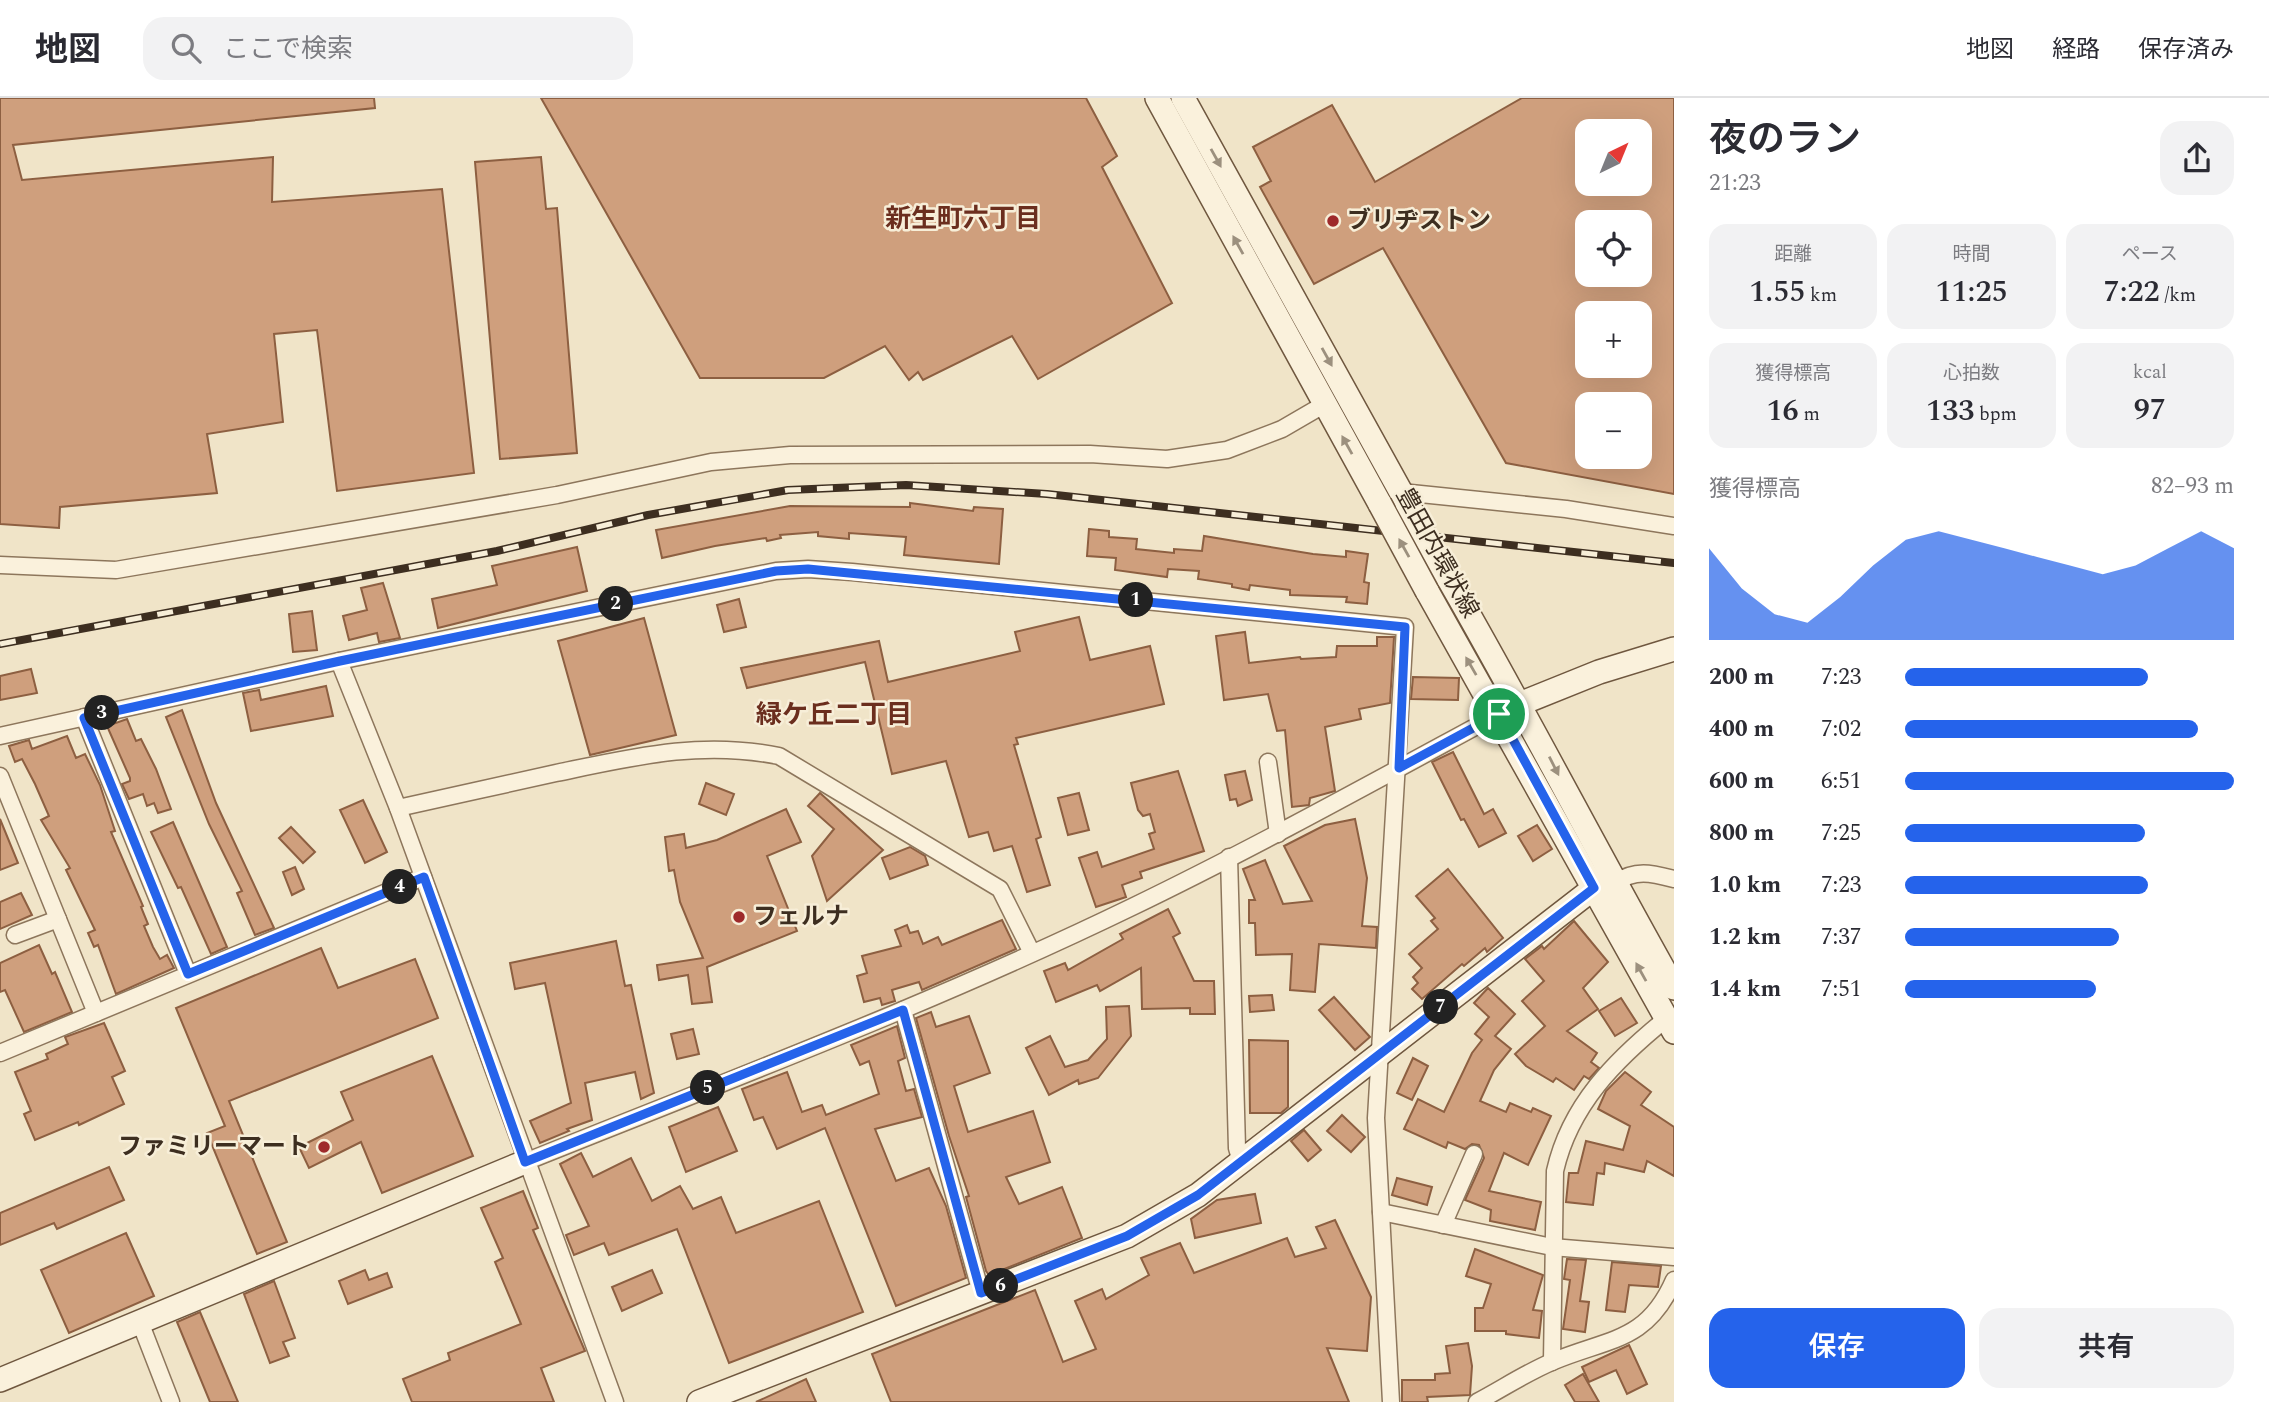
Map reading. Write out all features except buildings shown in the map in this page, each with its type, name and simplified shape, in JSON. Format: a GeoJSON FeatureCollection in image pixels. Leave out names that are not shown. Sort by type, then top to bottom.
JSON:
{"type":"FeatureCollection","features":[{"type":"Feature","properties":{"kind":"street","name":"豊田内環状線"},"geometry":{"type":"LineString","coordinates":[[1157,98],[1427,591],[1604,886],[1674,988]]}},
{"type":"Feature","properties":{"kind":"street","name":"豊田内環状線"},"geometry":{"type":"LineString","coordinates":[[1183,98],[1448,578],[1520,702],[1670,1025]]}},
{"type":"Feature","properties":{"kind":"street"},"geometry":{"type":"LineString","coordinates":[[0,565],[116,570],[557,495],[711,462],[790,455],[1090,454],[1167,459],[1227,450],[1282,429],[1325,404]]}},
{"type":"Feature","properties":{"kind":"street"},"geometry":{"type":"LineString","coordinates":[[1404,497],[1566,509],[1674,526]]}},
{"type":"Feature","properties":{"kind":"street"},"geometry":{"type":"LineString","coordinates":[[0,736],[340,661],[776,571],[808,569],[1405,627],[1399,768],[1376,1118],[1391,1402]]}},
{"type":"Feature","properties":{"kind":"street"},"geometry":{"type":"LineString","coordinates":[[0,1380],[525,1162],[903,1010],[1132,907],[1278,834],[1520,702],[1599,672],[1674,649]]}},
{"type":"Feature","properties":{"kind":"street"},"geometry":{"type":"LineString","coordinates":[[340,661],[424,877],[525,1162],[615,1402]]}},
{"type":"Feature","properties":{"kind":"street"},"geometry":{"type":"LineString","coordinates":[[84,718],[188,974]]}},
{"type":"Feature","properties":{"kind":"street"},"geometry":{"type":"LineString","coordinates":[[398,808],[637,755],[696,748],[740,748],[779,756],[1000,889],[1032,953]]}},
{"type":"Feature","properties":{"kind":"street"},"geometry":{"type":"LineString","coordinates":[[1268,762],[1278,834]]}},
{"type":"Feature","properties":{"kind":"street"},"geometry":{"type":"LineString","coordinates":[[0,776],[96,1013]]}},
{"type":"Feature","properties":{"kind":"street"},"geometry":{"type":"LineString","coordinates":[[1229,857],[1237,1148],[1241,1162]]}},
{"type":"Feature","properties":{"kind":"street"},"geometry":{"type":"LineString","coordinates":[[699,1402],[981,1293],[1156,1221],[1198,1195],[1379,1054],[1604,886],[1628,874],[1647,872],[1674,879]]}},
{"type":"Feature","properties":{"kind":"street"},"geometry":{"type":"LineString","coordinates":[[0,1054],[424,877]]}},
{"type":"Feature","properties":{"kind":"street"},"geometry":{"type":"LineString","coordinates":[[15,935],[58,919]]}},
{"type":"Feature","properties":{"kind":"street"},"geometry":{"type":"LineString","coordinates":[[903,1010],[981,1293]]}},
{"type":"Feature","properties":{"kind":"street"},"geometry":{"type":"LineString","coordinates":[[1552,1362],[1555,1171],[1572,1121],[1604,1075],[1627,1049],[1670,1025]]}},
{"type":"Feature","properties":{"kind":"street"},"geometry":{"type":"LineString","coordinates":[[1443,1225],[1474,1154]]}},
{"type":"Feature","properties":{"kind":"street"},"geometry":{"type":"LineString","coordinates":[[1381,1212],[1552,1247],[1674,1257]]}},
{"type":"Feature","properties":{"kind":"street"},"geometry":{"type":"LineString","coordinates":[[1477,1402],[1552,1362],[1633,1333],[1660,1307],[1674,1280]]}},
{"type":"Feature","properties":{"kind":"street"},"geometry":{"type":"LineString","coordinates":[[140,1322],[171,1402]]}},
{"type":"Feature","properties":{"kind":"railway"},"geometry":{"type":"LineString","coordinates":[[0,644],[497,551],[648,515],[788,490],[906,485],[1047,494],[1674,563]]}},
{"type":"Feature","properties":{"kind":"place","name":"ブリヂストン"},"geometry":{"type":"Point","coordinates":[1333,221]}},
{"type":"Feature","properties":{"kind":"place","name":"フェルナ"},"geometry":{"type":"Point","coordinates":[739,917]}},
{"type":"Feature","properties":{"kind":"place","name":"ファミリーマート"},"geometry":{"type":"Point","coordinates":[324,1147]}},
{"type":"Feature","properties":{"kind":"district","name":"新生町六丁目"},"geometry":{"type":"Point","coordinates":[963,219]}},
{"type":"Feature","properties":{"kind":"district","name":"緑ケ丘二丁目"},"geometry":{"type":"Point","coordinates":[834,715]}},
{"type":"Feature","properties":{"kind":"route"},"geometry":{"type":"LineString","coordinates":[[808,569],[1405,627],[1399,768],[1499,714],[1594,888],[1198,1195],[1166,1216],[1127,1236],[981,1293],[903,1010],[525,1162],[424,877],[188,974],[84,718],[340,661],[776,571],[808,569]]}}]}
